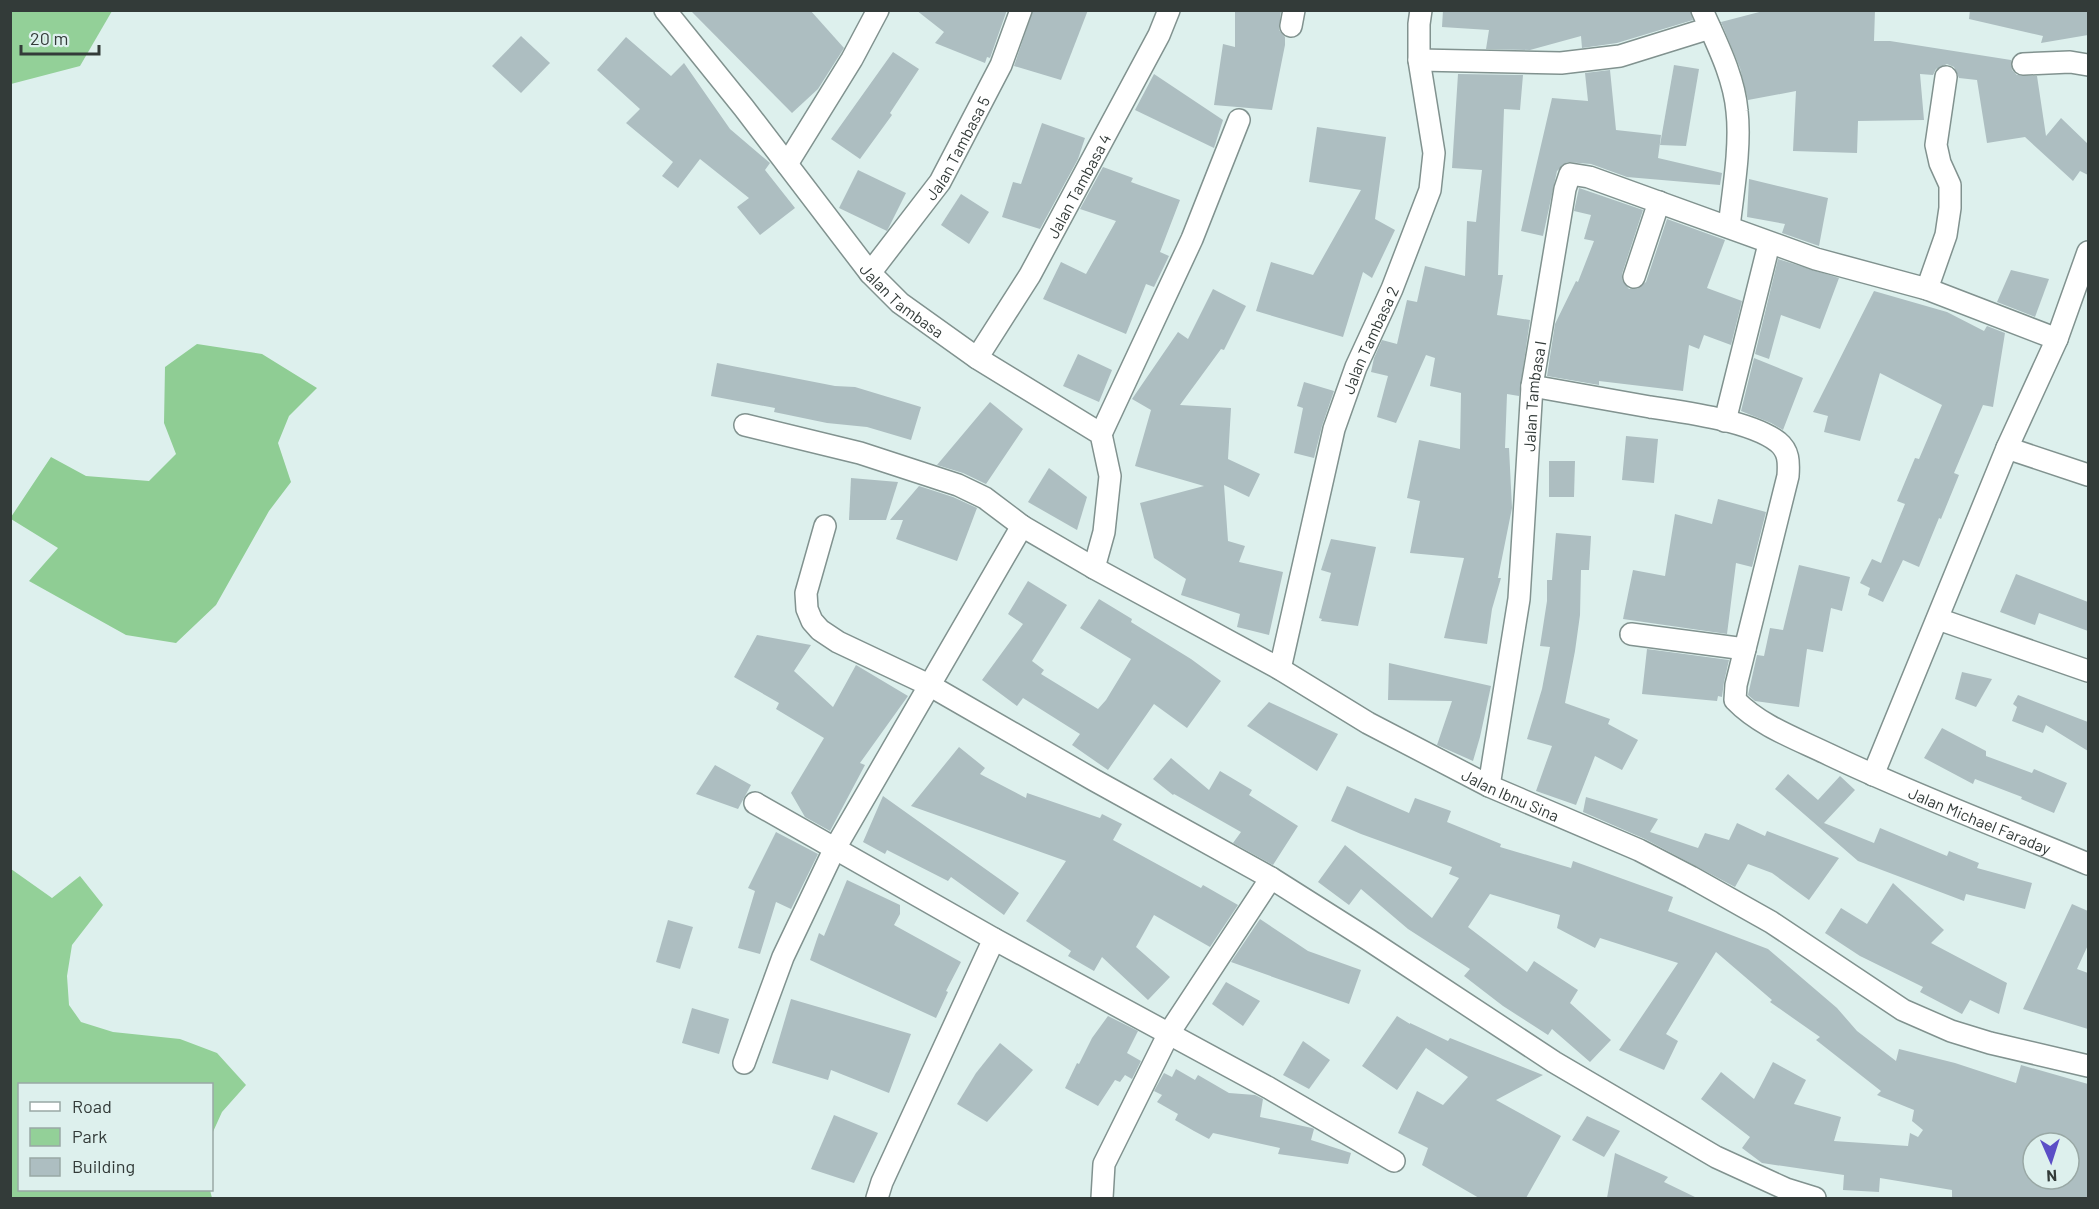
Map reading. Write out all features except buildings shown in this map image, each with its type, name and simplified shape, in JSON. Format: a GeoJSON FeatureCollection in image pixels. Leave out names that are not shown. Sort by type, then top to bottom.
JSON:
{"type":"FeatureCollection","features":[{"type":"Feature","properties":{"kind":"street","name":"Jalan Tambasa"},"geometry":{"type":"LineString","coordinates":[[665,10],[870,273],[900,303],[977,358],[1101,434]]}},
{"type":"Feature","properties":{"kind":"street"},"geometry":{"type":"LineString","coordinates":[[787,164],[852,59],[878,10]]}},
{"type":"Feature","properties":{"kind":"street","name":"Jalan Tambasa 5"},"geometry":{"type":"LineString","coordinates":[[870,273],[940,182],[1000,65],[1021,10]]}},
{"type":"Feature","properties":{"kind":"street","name":"Jalan Tambasa 4"},"geometry":{"type":"LineString","coordinates":[[977,358],[1030,275],[1159,35],[1169,10]]}},
{"type":"Feature","properties":{"kind":"street","name":"Jalan Tambasa 2"},"geometry":{"type":"LineString","coordinates":[[1280,669],[1334,429],[1356,367],[1392,289],[1430,190],[1434,153],[1419,60],[1421,10]]}},
{"type":"Feature","properties":{"kind":"street"},"geometry":{"type":"LineString","coordinates":[[1419,60],[1562,63],[1620,56],[1706,20],[1719,49],[1735,96],[1738,113],[1729,227]]}},
{"type":"Feature","properties":{"kind":"street"},"geometry":{"type":"LineString","coordinates":[[2023,64],[2070,62],[2088,65]]}},
{"type":"Feature","properties":{"kind":"street"},"geometry":{"type":"LineString","coordinates":[[1927,289],[1946,235],[1950,208],[1950,185],[1940,164],[1936,145],[1946,77]]}},
{"type":"Feature","properties":{"kind":"street"},"geometry":{"type":"LineString","coordinates":[[1094,568],[1104,532],[1110,476],[1101,434],[1192,239],[1239,120]]}},
{"type":"Feature","properties":{"kind":"street","name":"Jalan Tambasa I"},"geometry":{"type":"LineString","coordinates":[[1489,786],[1519,599],[1532,386],[1565,189],[1570,174],[1589,177],[1729,227],[1769,244],[1927,289],[2057,339]]}},
{"type":"Feature","properties":{"kind":"street"},"geometry":{"type":"LineString","coordinates":[[1634,277],[1659,202]]}},
{"type":"Feature","properties":{"kind":"street"},"geometry":{"type":"LineString","coordinates":[[1725,421],[1769,244]]}},
{"type":"Feature","properties":{"kind":"street"},"geometry":{"type":"LineString","coordinates":[[1873,775],[2007,448],[2057,339],[2087,261]]}},
{"type":"Feature","properties":{"kind":"street","name":"Jalan Michael Faraday"},"geometry":{"type":"LineString","coordinates":[[1532,386],[1707,416],[1758,431],[1778,442],[1786,451],[1789,460],[1788,476],[1736,685],[1735,700],[1747,713],[1780,731],[1873,775],[2088,864]]}},
{"type":"Feature","properties":{"kind":"street","name":"Jalan Ibnu Sina"},"geometry":{"type":"LineString","coordinates":[[745,425],[860,453],[958,485],[984,498],[1022,525],[1094,568],[1280,669],[1368,723],[1489,786],[1639,850],[1771,921],[1903,1010],[1952,1031],[1990,1043],[2088,1066]]}},
{"type":"Feature","properties":{"kind":"street"},"geometry":{"type":"LineString","coordinates":[[2007,448],[2088,475]]}},
{"type":"Feature","properties":{"kind":"street"},"geometry":{"type":"LineString","coordinates":[[744,1063],[783,957],[834,850],[1022,525]]}},
{"type":"Feature","properties":{"kind":"street"},"geometry":{"type":"LineString","coordinates":[[825,526],[806,593],[807,609],[812,621],[820,630],[838,642],[928,685],[1270,878],[1554,1062],[1716,1157],[1786,1189],[1815,1198]]}},
{"type":"Feature","properties":{"kind":"street"},"geometry":{"type":"LineString","coordinates":[[1938,619],[2088,671]]}},
{"type":"Feature","properties":{"kind":"street"},"geometry":{"type":"LineString","coordinates":[[1631,634],[1745,649]]}},
{"type":"Feature","properties":{"kind":"street"},"geometry":{"type":"LineString","coordinates":[[755,803],[994,939],[1269,1088],[1394,1161]]}},
{"type":"Feature","properties":{"kind":"street"},"geometry":{"type":"LineString","coordinates":[[1102,1198],[1104,1164],[1169,1033],[1270,878]]}},
{"type":"Feature","properties":{"kind":"street"},"geometry":{"type":"LineString","coordinates":[[877,1198],[882,1182],[994,939]]}},
{"type":"Feature","properties":{"kind":"green space"},"geometry":{"type":"Polygon","coordinates":[[[11,10],[112,11],[80,66],[11,84],[11,10]]]}},
{"type":"Feature","properties":{"kind":"green space"},"geometry":{"type":"Polygon","coordinates":[[[197,344],[262,354],[317,388],[289,416],[278,443],[291,482],[269,511],[216,605],[176,643],[126,635],[29,581],[58,548],[11,517],[51,457],[86,476],[149,481],[176,454],[164,423],[165,367],[197,344]]]}},
{"type":"Feature","properties":{"kind":"green space"},"geometry":{"type":"Polygon","coordinates":[[[11,869],[52,898],[80,876],[103,905],[72,945],[67,976],[69,1005],[81,1022],[113,1032],[180,1039],[217,1053],[246,1085],[222,1112],[213,1132],[213,1083],[18,1083],[18,1191],[210,1191],[212,1198],[11,1198],[11,869]]]}}]}
